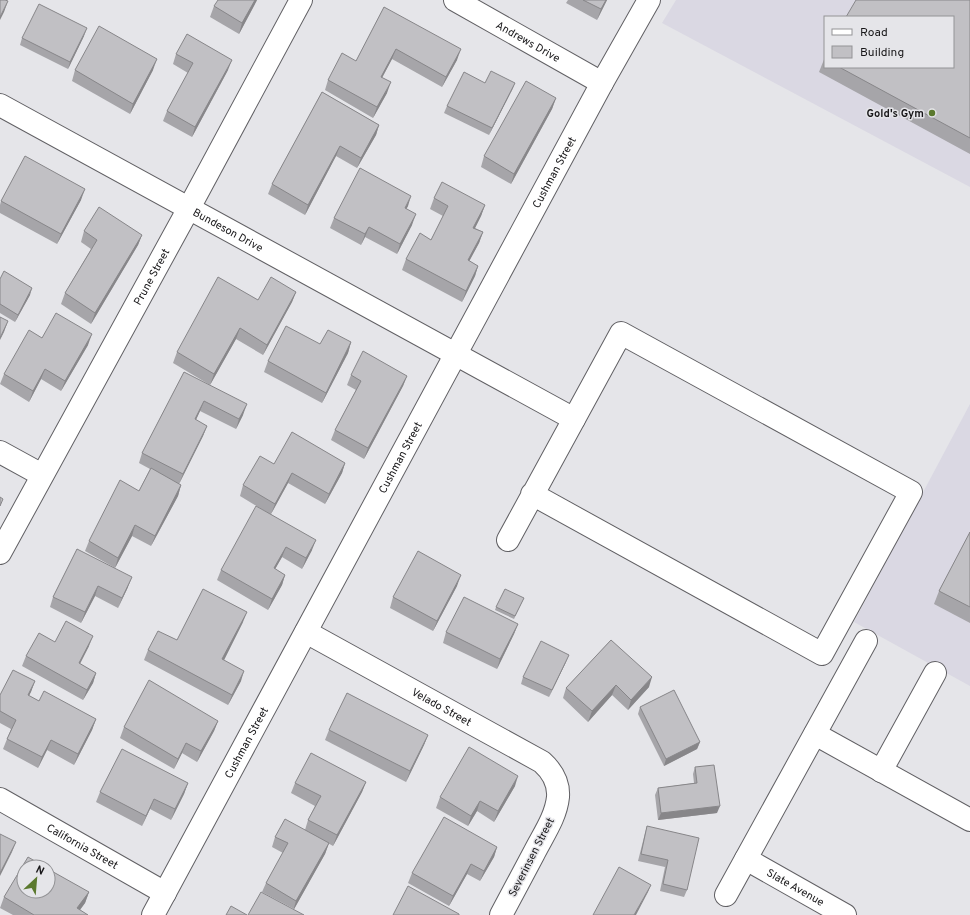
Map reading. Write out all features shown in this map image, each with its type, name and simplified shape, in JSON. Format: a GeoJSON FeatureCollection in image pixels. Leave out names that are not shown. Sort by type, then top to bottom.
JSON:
{"type":"FeatureCollection","features":[{"type":"Feature","properties":{"kind":"street","name":"Prune Street"},"geometry":{"type":"LineString","coordinates":[[0,553],[301,0]]}},
{"type":"Feature","properties":{"kind":"street","name":"Andrews Drive"},"geometry":{"type":"LineString","coordinates":[[455,0],[602,82]]}},
{"type":"Feature","properties":{"kind":"street","name":"Cushman Street"},"geometry":{"type":"LineString","coordinates":[[153,915],[602,82],[649,0]]}},
{"type":"Feature","properties":{"kind":"street","name":"Bundeson Drive"},"geometry":{"type":"LineString","coordinates":[[0,105],[574,419]]}},
{"type":"Feature","properties":{"kind":"street"},"geometry":{"type":"LineString","coordinates":[[508,540],[532,494],[621,333],[911,492],[822,654],[532,494]]}},
{"type":"Feature","properties":{"kind":"street"},"geometry":{"type":"LineString","coordinates":[[0,452],[42,475]]}},
{"type":"Feature","properties":{"kind":"street","name":"Velado Street"},"geometry":{"type":"LineString","coordinates":[[306,632],[542,762],[554,776],[557,785],[558,797]]}},
{"type":"Feature","properties":{"kind":"street"},"geometry":{"type":"LineString","coordinates":[[726,895],[866,641]]}},
{"type":"Feature","properties":{"kind":"street"},"geometry":{"type":"LineString","coordinates":[[881,771],[935,673]]}},
{"type":"Feature","properties":{"kind":"street"},"geometry":{"type":"LineString","coordinates":[[815,734],[970,820]]}},
{"type":"Feature","properties":{"kind":"street","name":"Severinsen Street"},"geometry":{"type":"LineString","coordinates":[[501,915],[552,819],[558,797]]}},
{"type":"Feature","properties":{"kind":"street","name":"California Street"},"geometry":{"type":"LineString","coordinates":[[0,799],[165,893]]}},
{"type":"Feature","properties":{"kind":"street","name":"Slate Avenue"},"geometry":{"type":"LineString","coordinates":[[746,859],[845,915]]}},
{"type":"Feature","properties":{"kind":"shaded area"},"geometry":{"type":"Polygon","coordinates":[[[676,0],[970,0],[970,187],[662,23],[676,0]]]}},
{"type":"Feature","properties":{"kind":"shaded area"},"geometry":{"type":"Polygon","coordinates":[[[970,404],[970,686],[854,622],[970,404]]]}},
{"type":"Feature","properties":{"kind":"building"},"geometry":{"type":"Polygon","coordinates":[[[0,0],[8,1],[0,17],[0,0]]]}},
{"type":"Feature","properties":{"kind":"building"},"geometry":{"type":"Polygon","coordinates":[[[218,0],[255,0],[242,23],[214,6],[218,0]]]}},
{"type":"Feature","properties":{"kind":"building"},"geometry":{"type":"Polygon","coordinates":[[[583,0],[606,0],[601,9],[583,0]]]}},
{"type":"Feature","properties":{"kind":"building","name":"Gold's Gym"},"geometry":{"type":"Polygon","coordinates":[[[856,0],[970,0],[970,138],[841,68],[954,68],[954,16],[847,16],[856,0]]]}},
{"type":"Feature","properties":{"kind":"building"},"geometry":{"type":"Polygon","coordinates":[[[39,4],[87,28],[70,62],[22,38],[39,4]]]}},
{"type":"Feature","properties":{"kind":"building"},"geometry":{"type":"Polygon","coordinates":[[[384,7],[461,49],[446,77],[396,49],[381,77],[391,82],[377,107],[328,80],[342,53],[356,61],[384,7]]]}},
{"type":"Feature","properties":{"kind":"building"},"geometry":{"type":"Polygon","coordinates":[[[99,26],[157,59],[133,104],[75,70],[99,26]]]}},
{"type":"Feature","properties":{"kind":"building"},"geometry":{"type":"Polygon","coordinates":[[[187,34],[232,60],[195,127],[167,111],[193,63],[176,54],[187,34]]]}},
{"type":"Feature","properties":{"kind":"building"},"geometry":{"type":"Polygon","coordinates":[[[491,71],[515,83],[492,128],[447,106],[464,72],[485,83],[491,71]]]}},
{"type":"Feature","properties":{"kind":"building"},"geometry":{"type":"Polygon","coordinates":[[[526,81],[556,98],[514,174],[484,156],[526,81]]]}},
{"type":"Feature","properties":{"kind":"building"},"geometry":{"type":"Polygon","coordinates":[[[322,92],[379,125],[361,158],[340,146],[308,205],[272,184],[322,92]]]}},
{"type":"Feature","properties":{"kind":"building"},"geometry":{"type":"Polygon","coordinates":[[[25,156],[85,189],[61,234],[1,201],[25,156]]]}},
{"type":"Feature","properties":{"kind":"building"},"geometry":{"type":"Polygon","coordinates":[[[360,168],[411,196],[405,208],[416,214],[400,244],[369,227],[365,234],[334,218],[360,168]]]}},
{"type":"Feature","properties":{"kind":"building"},"geometry":{"type":"Polygon","coordinates":[[[442,182],[485,205],[473,228],[483,232],[468,260],[478,266],[466,291],[406,259],[420,233],[431,240],[448,206],[434,198],[442,182]]]}},
{"type":"Feature","properties":{"kind":"building"},"geometry":{"type":"Polygon","coordinates":[[[99,207],[142,235],[95,313],[65,293],[97,240],[84,231],[99,207]]]}},
{"type":"Feature","properties":{"kind":"building"},"geometry":{"type":"Polygon","coordinates":[[[4,271],[32,288],[18,315],[0,304],[0,279],[4,271]]]}},
{"type":"Feature","properties":{"kind":"building"},"geometry":{"type":"Polygon","coordinates":[[[218,277],[258,300],[271,277],[296,292],[267,345],[240,328],[214,374],[177,352],[218,277]]]}},
{"type":"Feature","properties":{"kind":"building"},"geometry":{"type":"Polygon","coordinates":[[[56,313],[92,334],[65,381],[45,369],[33,391],[4,374],[29,330],[42,338],[56,313]]]}},
{"type":"Feature","properties":{"kind":"building"},"geometry":{"type":"Polygon","coordinates":[[[0,317],[8,321],[0,338],[0,317]]]}},
{"type":"Feature","properties":{"kind":"building"},"geometry":{"type":"Polygon","coordinates":[[[286,326],[320,344],[328,330],[351,342],[326,393],[268,361],[286,326]]]}},
{"type":"Feature","properties":{"kind":"building"},"geometry":{"type":"Polygon","coordinates":[[[363,351],[407,376],[368,448],[335,430],[361,381],[351,375],[363,351]]]}},
{"type":"Feature","properties":{"kind":"building"},"geometry":{"type":"Polygon","coordinates":[[[184,372],[247,404],[239,419],[204,401],[195,419],[207,426],[183,474],[142,453],[184,372]]]}},
{"type":"Feature","properties":{"kind":"building"},"geometry":{"type":"Polygon","coordinates":[[[292,432],[345,463],[329,494],[292,473],[275,504],[243,485],[260,456],[274,464],[292,432]]]}},
{"type":"Feature","properties":{"kind":"building"},"geometry":{"type":"Polygon","coordinates":[[[151,468],[181,485],[155,536],[135,525],[118,558],[89,541],[120,480],[139,491],[151,468]]]}},
{"type":"Feature","properties":{"kind":"building"},"geometry":{"type":"Polygon","coordinates":[[[0,497],[3,499],[0,506],[0,497]]]}},
{"type":"Feature","properties":{"kind":"building"},"geometry":{"type":"Polygon","coordinates":[[[256,506],[316,540],[306,558],[286,547],[274,568],[285,575],[272,599],[221,570],[256,506]]]}},
{"type":"Feature","properties":{"kind":"building"},"geometry":{"type":"Polygon","coordinates":[[[970,532],[970,607],[939,591],[970,532]]]}},
{"type":"Feature","properties":{"kind":"building"},"geometry":{"type":"Polygon","coordinates":[[[77,549],[132,577],[122,598],[98,586],[85,612],[53,597],[77,549]]]}},
{"type":"Feature","properties":{"kind":"building"},"geometry":{"type":"Polygon","coordinates":[[[418,551],[461,575],[437,621],[393,597],[418,551]]]}},
{"type":"Feature","properties":{"kind":"building"},"geometry":{"type":"Polygon","coordinates":[[[203,589],[247,612],[222,659],[244,671],[232,695],[148,650],[158,631],[177,640],[203,589]]]}},
{"type":"Feature","properties":{"kind":"building"},"geometry":{"type":"Polygon","coordinates":[[[505,589],[524,598],[515,616],[496,607],[505,589]]]}},
{"type":"Feature","properties":{"kind":"building"},"geometry":{"type":"Polygon","coordinates":[[[464,597],[518,624],[500,659],[446,632],[464,597]]]}},
{"type":"Feature","properties":{"kind":"building"},"geometry":{"type":"Polygon","coordinates":[[[66,621],[93,636],[79,663],[96,673],[87,690],[26,656],[39,633],[55,642],[66,621]]]}},
{"type":"Feature","properties":{"kind":"building"},"geometry":{"type":"Polygon","coordinates":[[[611,640],[652,677],[631,700],[616,685],[592,711],[566,688],[611,640]]]}},
{"type":"Feature","properties":{"kind":"building"},"geometry":{"type":"Polygon","coordinates":[[[541,641],[569,655],[552,690],[523,677],[541,641]]]}},
{"type":"Feature","properties":{"kind":"building"},"geometry":{"type":"Polygon","coordinates":[[[13,670],[35,681],[28,695],[39,701],[44,691],[96,719],[78,754],[51,740],[42,757],[7,739],[16,720],[0,711],[0,695],[13,670]]]}},
{"type":"Feature","properties":{"kind":"building"},"geometry":{"type":"Polygon","coordinates":[[[149,680],[218,721],[201,751],[186,743],[178,759],[124,727],[149,680]]]}},
{"type":"Feature","properties":{"kind":"building"},"geometry":{"type":"Polygon","coordinates":[[[674,690],[700,742],[666,759],[640,707],[674,690]]]}},
{"type":"Feature","properties":{"kind":"building"},"geometry":{"type":"Polygon","coordinates":[[[347,693],[428,735],[410,771],[329,730],[347,693]]]}},
{"type":"Feature","properties":{"kind":"building"},"geometry":{"type":"Polygon","coordinates":[[[469,747],[518,776],[498,811],[480,801],[471,816],[440,797],[469,747]]]}},
{"type":"Feature","properties":{"kind":"building"},"geometry":{"type":"Polygon","coordinates":[[[122,749],[188,783],[175,809],[154,799],[146,816],[100,792],[122,749]]]}},
{"type":"Feature","properties":{"kind":"building"},"geometry":{"type":"Polygon","coordinates":[[[311,753],[366,782],[337,835],[308,820],[321,796],[295,783],[311,753]]]}},
{"type":"Feature","properties":{"kind":"building"},"geometry":{"type":"Polygon","coordinates":[[[714,765],[720,806],[661,813],[658,788],[697,783],[695,767],[714,765]]]}},
{"type":"Feature","properties":{"kind":"building"},"geometry":{"type":"Polygon","coordinates":[[[444,817],[497,847],[484,871],[471,864],[453,896],[412,873],[444,817]]]}},
{"type":"Feature","properties":{"kind":"building"},"geometry":{"type":"Polygon","coordinates":[[[285,819],[329,843],[296,901],[266,883],[288,843],[275,837],[285,819]]]}},
{"type":"Feature","properties":{"kind":"building"},"geometry":{"type":"Polygon","coordinates":[[[647,826],[699,838],[687,890],[663,884],[668,860],[641,854],[647,826]]]}},
{"type":"Feature","properties":{"kind":"building"},"geometry":{"type":"Polygon","coordinates":[[[0,834],[16,842],[0,873],[0,834]]]}},
{"type":"Feature","properties":{"kind":"building"},"geometry":{"type":"Polygon","coordinates":[[[619,867],[651,885],[634,915],[593,915],[619,867]]]}},
{"type":"Feature","properties":{"kind":"building"},"geometry":{"type":"Polygon","coordinates":[[[56,873],[89,892],[77,908],[88,915],[34,915],[4,897],[16,877],[16,899],[56,899],[56,873]]]}},
{"type":"Feature","properties":{"kind":"building"},"geometry":{"type":"Polygon","coordinates":[[[408,886],[459,914],[459,915],[393,915],[408,886]]]}},
{"type":"Feature","properties":{"kind":"building"},"geometry":{"type":"Polygon","coordinates":[[[261,892],[304,915],[248,915],[261,892]]]}},
{"type":"Feature","properties":{"kind":"building"},"geometry":{"type":"Polygon","coordinates":[[[231,906],[247,915],[226,915],[231,906]]]}},
{"type":"Feature","properties":{"kind":"place","name":"Gold's Gym"},"geometry":{"type":"Point","coordinates":[932,113]}}]}
